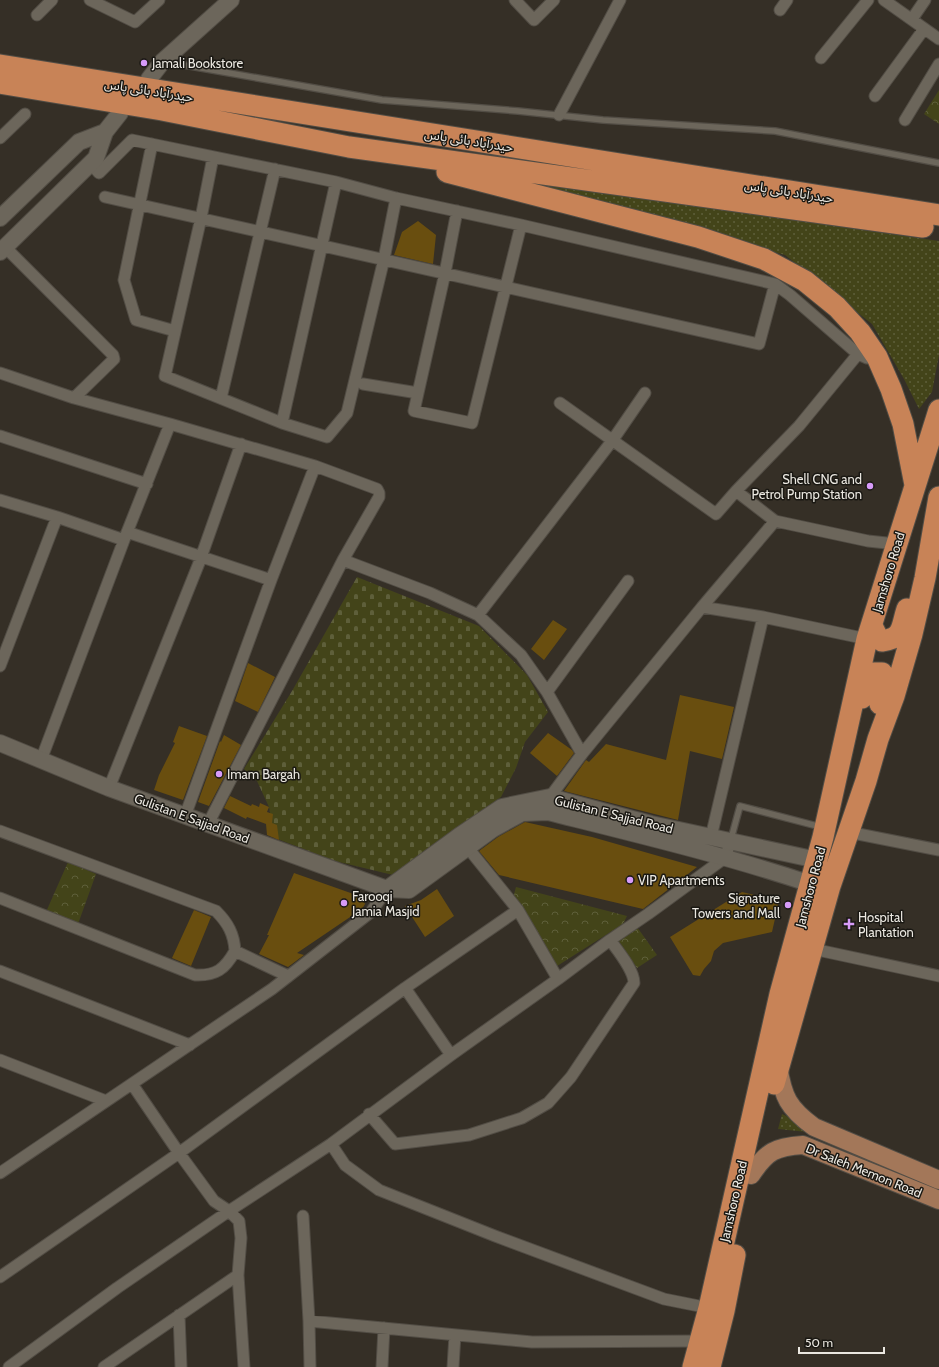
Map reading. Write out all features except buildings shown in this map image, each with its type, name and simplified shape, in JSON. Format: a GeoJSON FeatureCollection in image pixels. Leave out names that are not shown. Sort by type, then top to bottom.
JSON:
{"type":"FeatureCollection","features":[{"type":"Feature","properties":{"kind":"highway","name":"حیدرآباد بائی پاس"},"geometry":{"type":"LineString","coordinates":[[0,65],[939,215]]}},
{"type":"Feature","properties":{"kind":"highway","name":"حیدرآباد بائی پاس"},"geometry":{"type":"LineString","coordinates":[[0,83],[162,110],[349,147],[939,229]]}},
{"type":"Feature","properties":{"kind":"highway"},"geometry":{"type":"LineString","coordinates":[[349,147],[698,237],[764,258],[805,281],[837,307],[860,332],[868,356],[891,389],[903,424],[915,488]]}},
{"type":"Feature","properties":{"kind":"highway","name":"Jamshoro Road"},"geometry":{"type":"LineString","coordinates":[[693,1367],[708,1308],[780,994],[825,828],[869,633],[939,410]]}},
{"type":"Feature","properties":{"kind":"highway","name":"Jamshoro Road"},"geometry":{"type":"LineString","coordinates":[[710,1367],[724,1311],[752,1175],[778,1066],[830,886],[866,781],[878,739],[894,696],[912,634],[925,578],[939,497]]}},
{"type":"Feature","properties":{"kind":"highway"},"geometry":{"type":"LineString","coordinates":[[869,633],[877,636],[882,641],[892,640],[900,632],[933,535]]}},
{"type":"Feature","properties":{"kind":"highway"},"geometry":{"type":"LineString","coordinates":[[840,761],[869,678],[874,673],[882,673],[885,677],[879,706],[878,739]]}},
{"type":"Feature","properties":{"kind":"main road","name":"Dr Saleh Memon Road"},"geometry":{"type":"LineString","coordinates":[[778,1066],[781,1087],[785,1097],[801,1118],[814,1127],[939,1180]]}},
{"type":"Feature","properties":{"kind":"main road","name":"Dr Saleh Memon Road"},"geometry":{"type":"LineString","coordinates":[[752,1175],[761,1160],[771,1152],[785,1146],[803,1145],[938,1198]]}},
{"type":"Feature","properties":{"kind":"street"},"geometry":{"type":"LineString","coordinates":[[37,15],[52,0]]}},
{"type":"Feature","properties":{"kind":"street"},"geometry":{"type":"LineString","coordinates":[[90,0],[135,22],[159,0]]}},
{"type":"Feature","properties":{"kind":"street"},"geometry":{"type":"LineString","coordinates":[[149,79],[163,61],[231,0]]}},
{"type":"Feature","properties":{"kind":"street"},"geometry":{"type":"LineString","coordinates":[[515,0],[534,20],[554,0]]}},
{"type":"Feature","properties":{"kind":"street"},"geometry":{"type":"LineString","coordinates":[[558,115],[620,0]]}},
{"type":"Feature","properties":{"kind":"street"},"geometry":{"type":"LineString","coordinates":[[780,10],[788,0]]}},
{"type":"Feature","properties":{"kind":"street"},"geometry":{"type":"LineString","coordinates":[[821,58],[868,0]]}},
{"type":"Feature","properties":{"kind":"street"},"geometry":{"type":"LineString","coordinates":[[884,0],[939,39]]}},
{"type":"Feature","properties":{"kind":"street"},"geometry":{"type":"LineString","coordinates":[[912,19],[925,0]]}},
{"type":"Feature","properties":{"kind":"street"},"geometry":{"type":"LineString","coordinates":[[875,96],[924,28]]}},
{"type":"Feature","properties":{"kind":"street"},"geometry":{"type":"LineString","coordinates":[[906,120],[939,64]]}},
{"type":"Feature","properties":{"kind":"street"},"geometry":{"type":"LineString","coordinates":[[0,138],[25,114]]}},
{"type":"Feature","properties":{"kind":"street"},"geometry":{"type":"LineString","coordinates":[[74,398],[114,359],[113,356],[3,249],[96,158],[105,132],[120,114]]}},
{"type":"Feature","properties":{"kind":"street"},"geometry":{"type":"LineString","coordinates":[[0,218],[79,142],[105,132]]}},
{"type":"Feature","properties":{"kind":"street"},"geometry":{"type":"LineString","coordinates":[[90,163],[99,173],[132,140],[336,182],[396,198],[521,225],[775,284],[868,356],[736,491],[716,514],[560,403]]}},
{"type":"Feature","properties":{"kind":"street"},"geometry":{"type":"LineString","coordinates":[[152,144],[124,280],[136,320],[175,331]]}},
{"type":"Feature","properties":{"kind":"street"},"geometry":{"type":"LineString","coordinates":[[213,157],[201,218],[165,376],[282,423],[327,437],[347,413],[384,259],[396,198]]}},
{"type":"Feature","properties":{"kind":"street"},"geometry":{"type":"LineString","coordinates":[[221,398],[275,169]]}},
{"type":"Feature","properties":{"kind":"street"},"geometry":{"type":"LineString","coordinates":[[282,423],[336,182]]}},
{"type":"Feature","properties":{"kind":"street"},"geometry":{"type":"LineString","coordinates":[[105,196],[759,344],[775,284]]}},
{"type":"Feature","properties":{"kind":"street"},"geometry":{"type":"LineString","coordinates":[[457,211],[445,273],[414,411],[472,423],[521,225]]}},
{"type":"Feature","properties":{"kind":"street"},"geometry":{"type":"LineString","coordinates":[[0,373],[74,398],[315,466],[377,489],[379,497],[343,560],[208,824]]}},
{"type":"Feature","properties":{"kind":"street"},"geometry":{"type":"LineString","coordinates":[[363,384],[418,393]]}},
{"type":"Feature","properties":{"kind":"street"},"geometry":{"type":"LineString","coordinates":[[478,615],[612,441],[645,393]]}},
{"type":"Feature","properties":{"kind":"street"},"geometry":{"type":"LineString","coordinates":[[41,760],[170,424]]}},
{"type":"Feature","properties":{"kind":"street"},"geometry":{"type":"LineString","coordinates":[[0,436],[147,484]]}},
{"type":"Feature","properties":{"kind":"street"},"geometry":{"type":"LineString","coordinates":[[109,788],[202,556],[241,444]]}},
{"type":"Feature","properties":{"kind":"street"},"geometry":{"type":"LineString","coordinates":[[185,816],[271,580],[315,466]]}},
{"type":"Feature","properties":{"kind":"street"},"geometry":{"type":"LineString","coordinates":[[736,491],[774,521],[868,541],[896,544]]}},
{"type":"Feature","properties":{"kind":"street"},"geometry":{"type":"LineString","coordinates":[[0,500],[202,556],[271,580]]}},
{"type":"Feature","properties":{"kind":"street"},"geometry":{"type":"LineString","coordinates":[[0,666],[57,517]]}},
{"type":"Feature","properties":{"kind":"street"},"geometry":{"type":"LineString","coordinates":[[550,797],[582,754],[774,521]]}},
{"type":"Feature","properties":{"kind":"street"},"geometry":{"type":"LineString","coordinates":[[343,560],[430,593],[478,615],[521,655],[547,692],[582,754]]}},
{"type":"Feature","properties":{"kind":"street"},"geometry":{"type":"LineString","coordinates":[[547,692],[628,581]]}},
{"type":"Feature","properties":{"kind":"street"},"geometry":{"type":"LineString","coordinates":[[702,607],[869,633]]}},
{"type":"Feature","properties":{"kind":"street"},"geometry":{"type":"LineString","coordinates":[[711,837],[763,617]]}},
{"type":"Feature","properties":{"kind":"street","name":"Gulistan E Sajjad Road"},"geometry":{"type":"LineString","coordinates":[[0,743],[109,788],[387,889],[463,842],[493,829],[522,813],[548,812],[764,868],[811,884]]}},
{"type":"Feature","properties":{"kind":"street","name":"Gulistan E Sajjad Road"},"geometry":{"type":"LineString","coordinates":[[463,842],[502,807],[550,797],[651,824],[817,860]]}},
{"type":"Feature","properties":{"kind":"street"},"geometry":{"type":"LineString","coordinates":[[0,831],[216,911],[231,930],[235,950],[229,962],[218,971],[207,975],[195,975],[0,898]]}},
{"type":"Feature","properties":{"kind":"street"},"geometry":{"type":"LineString","coordinates":[[848,832],[939,850]]}},
{"type":"Feature","properties":{"kind":"street"},"geometry":{"type":"LineString","coordinates":[[9,1367],[229,1210],[331,1144],[369,1114],[414,1084],[451,1055],[726,858],[730,841]]}},
{"type":"Feature","properties":{"kind":"street"},"geometry":{"type":"LineString","coordinates":[[463,842],[518,910],[558,979]]}},
{"type":"Feature","properties":{"kind":"street"},"geometry":{"type":"LineString","coordinates":[[0,1173],[272,989],[371,912],[387,889]]}},
{"type":"Feature","properties":{"kind":"street"},"geometry":{"type":"LineString","coordinates":[[0,1278],[178,1153],[405,988],[518,910]]}},
{"type":"Feature","properties":{"kind":"street"},"geometry":{"type":"LineString","coordinates":[[369,1114],[395,1144],[469,1135],[522,1118],[548,1103],[571,1077],[634,983],[634,977],[610,940]]}},
{"type":"Feature","properties":{"kind":"street"},"geometry":{"type":"LineString","coordinates":[[813,949],[939,976]]}},
{"type":"Feature","properties":{"kind":"street"},"geometry":{"type":"LineString","coordinates":[[235,950],[288,976]]}},
{"type":"Feature","properties":{"kind":"street"},"geometry":{"type":"LineString","coordinates":[[0,971],[190,1045]]}},
{"type":"Feature","properties":{"kind":"street"},"geometry":{"type":"LineString","coordinates":[[405,988],[451,1055]]}},
{"type":"Feature","properties":{"kind":"street"},"geometry":{"type":"LineString","coordinates":[[0,1060],[106,1101]]}},
{"type":"Feature","properties":{"kind":"street"},"geometry":{"type":"LineString","coordinates":[[132,1084],[178,1153],[214,1200],[229,1210],[239,1221],[241,1238],[238,1275],[244,1367]]}},
{"type":"Feature","properties":{"kind":"street"},"geometry":{"type":"LineString","coordinates":[[331,1144],[345,1165],[379,1190],[503,1239],[664,1299],[708,1308]]}},
{"type":"Feature","properties":{"kind":"street"},"geometry":{"type":"LineString","coordinates":[[303,1216],[310,1367]]}},
{"type":"Feature","properties":{"kind":"street"},"geometry":{"type":"LineString","coordinates":[[104,1367],[238,1275]]}},
{"type":"Feature","properties":{"kind":"street"},"geometry":{"type":"LineString","coordinates":[[179,1315],[181,1367]]}},
{"type":"Feature","properties":{"kind":"street"},"geometry":{"type":"LineString","coordinates":[[309,1321],[532,1342],[700,1341]]}},
{"type":"Feature","properties":{"kind":"street"},"geometry":{"type":"LineString","coordinates":[[382,1367],[384,1328]]}},
{"type":"Feature","properties":{"kind":"street"},"geometry":{"type":"LineString","coordinates":[[453,1367],[455,1335]]}},
{"type":"Feature","properties":{"kind":"lane"},"geometry":{"type":"LineString","coordinates":[[163,61],[382,100],[603,120],[776,131],[939,163]]}},
{"type":"Feature","properties":{"kind":"lane"},"geometry":{"type":"LineString","coordinates":[[730,841],[740,806],[825,828]]}},
{"type":"Feature","properties":{"kind":"green space"},"geometry":{"type":"Polygon","coordinates":[[[939,90],[939,124],[924,114],[939,90]]]}},
{"type":"Feature","properties":{"kind":"green space"},"geometry":{"type":"Polygon","coordinates":[[[508,178],[939,241],[939,355],[932,392],[919,409],[904,379],[872,324],[785,255],[508,178]]]}},
{"type":"Feature","properties":{"kind":"green space"},"geometry":{"type":"Polygon","coordinates":[[[357,577],[479,626],[527,675],[548,712],[525,742],[516,768],[501,797],[393,875],[335,861],[275,838],[269,807],[257,781],[244,769],[292,691],[357,577]]]}},
{"type":"Feature","properties":{"kind":"green space"},"geometry":{"type":"Polygon","coordinates":[[[68,862],[96,874],[78,924],[46,912],[68,862]]]}},
{"type":"Feature","properties":{"kind":"green space"},"geometry":{"type":"Polygon","coordinates":[[[516,887],[627,916],[623,924],[554,968],[513,898],[516,887]]]}},
{"type":"Feature","properties":{"kind":"green space"},"geometry":{"type":"Polygon","coordinates":[[[637,927],[657,955],[637,968],[616,937],[637,927]]]}},
{"type":"Feature","properties":{"kind":"green space"},"geometry":{"type":"Polygon","coordinates":[[[782,1114],[847,1144],[807,1132],[778,1129],[782,1114]]]}},
{"type":"Feature","properties":{"kind":"place","name":"Jamali Bookstore"},"geometry":{"type":"Point","coordinates":[144,63]}},
{"type":"Feature","properties":{"kind":"place","name":"Shell CNG and Petrol Pump Station"},"geometry":{"type":"Point","coordinates":[870,486]}},
{"type":"Feature","properties":{"kind":"place","name":"Imam Bargah"},"geometry":{"type":"Point","coordinates":[219,774]}},
{"type":"Feature","properties":{"kind":"place","name":"VIP Apartments"},"geometry":{"type":"Point","coordinates":[630,880]}},
{"type":"Feature","properties":{"kind":"place","name":"Farooqi Jamia Masjid"},"geometry":{"type":"Point","coordinates":[344,903]}},
{"type":"Feature","properties":{"kind":"place","name":"Signature Towers and Mall"},"geometry":{"type":"Point","coordinates":[788,905]}},
{"type":"Feature","properties":{"kind":"place","name":"Hospital Plantation"},"geometry":{"type":"Point","coordinates":[849,924]}}]}
